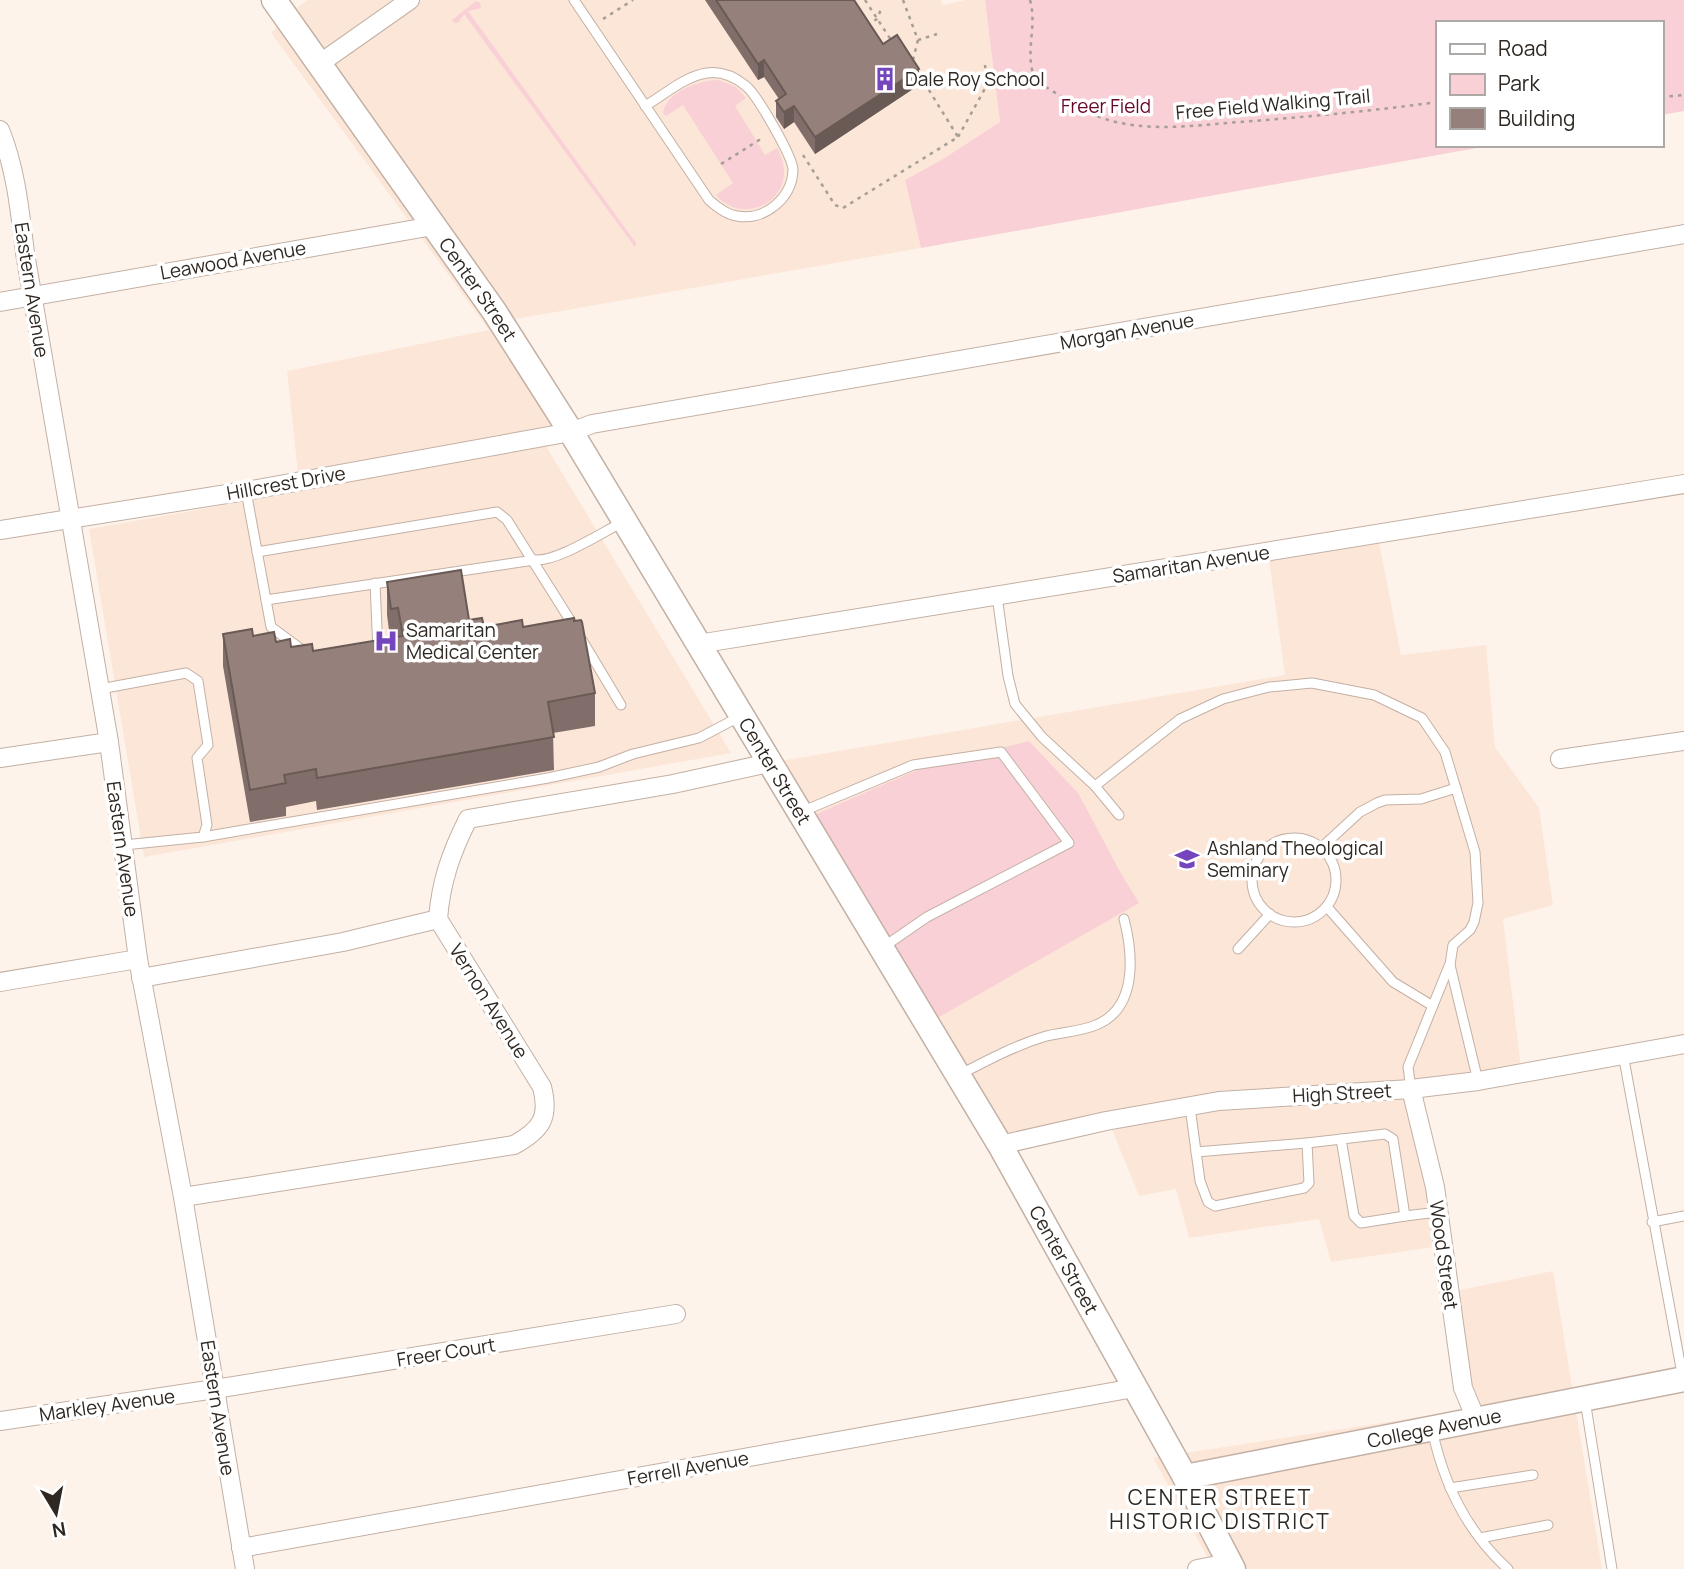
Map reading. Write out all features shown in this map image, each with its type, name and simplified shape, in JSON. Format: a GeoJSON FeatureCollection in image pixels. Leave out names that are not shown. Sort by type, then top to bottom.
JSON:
{"type":"FeatureCollection","features":[{"type":"Feature","properties":{"kind":"main road","name":"Center Street"},"geometry":{"type":"LineString","coordinates":[[274,0],[494,311],[571,432],[1000,1144],[1185,1477],[1231,1566]]}},
{"type":"Feature","properties":{"kind":"main road","name":"College Avenue"},"geometry":{"type":"LineString","coordinates":[[1185,1477],[1683,1379]]}},
{"type":"Feature","properties":{"kind":"street"},"geometry":{"type":"LineString","coordinates":[[318,64],[410,0]]}},
{"type":"Feature","properties":{"kind":"street","name":"Eastern Avenue"},"geometry":{"type":"LineString","coordinates":[[0,130],[12,167],[109,742],[138,959],[183,1197],[245,1569]]}},
{"type":"Feature","properties":{"kind":"street","name":"Leawood Avenue"},"geometry":{"type":"LineString","coordinates":[[0,302],[433,226]]}},
{"type":"Feature","properties":{"kind":"street","name":"Morgan Avenue"},"geometry":{"type":"LineString","coordinates":[[571,432],[606,422],[1684,233]]}},
{"type":"Feature","properties":{"kind":"street","name":"Hillcrest Drive"},"geometry":{"type":"LineString","coordinates":[[0,530],[246,491],[571,432]]}},
{"type":"Feature","properties":{"kind":"street","name":"Samaritan Avenue"},"geometry":{"type":"LineString","coordinates":[[698,644],[1684,484]]}},
{"type":"Feature","properties":{"kind":"street"},"geometry":{"type":"LineString","coordinates":[[1560,759],[1684,741]]}},
{"type":"Feature","properties":{"kind":"street"},"geometry":{"type":"LineString","coordinates":[[0,758],[109,742]]}},
{"type":"Feature","properties":{"kind":"street"},"geometry":{"type":"LineString","coordinates":[[142,978],[330,944],[438,919],[439,901],[451,853],[468,819],[673,783],[769,763]]}},
{"type":"Feature","properties":{"kind":"street","name":"Vernon Avenue"},"geometry":{"type":"LineString","coordinates":[[183,1197],[514,1144],[536,1131],[545,1114],[546,1102],[542,1087],[438,919]]}},
{"type":"Feature","properties":{"kind":"street"},"geometry":{"type":"LineString","coordinates":[[0,982],[138,959]]}},
{"type":"Feature","properties":{"kind":"street","name":"High Street"},"geometry":{"type":"LineString","coordinates":[[1000,1144],[1106,1121],[1219,1101],[1412,1089],[1478,1081],[1684,1044]]}},
{"type":"Feature","properties":{"kind":"street","name":"Wood Street"},"geometry":{"type":"LineString","coordinates":[[1412,1089],[1430,1161],[1463,1388],[1476,1419]]}},
{"type":"Feature","properties":{"kind":"street","name":"Freer Court"},"geometry":{"type":"LineString","coordinates":[[215,1389],[676,1314]]}},
{"type":"Feature","properties":{"kind":"street","name":"Ferrell Avenue"},"geometry":{"type":"LineString","coordinates":[[241,1548],[1134,1388]]}},
{"type":"Feature","properties":{"kind":"street","name":"Markley Avenue"},"geometry":{"type":"LineString","coordinates":[[0,1421],[215,1389]]}},
{"type":"Feature","properties":{"kind":"street"},"geometry":{"type":"LineString","coordinates":[[1197,1569],[1231,1566]]}},
{"type":"Feature","properties":{"kind":"lane"},"geometry":{"type":"LineString","coordinates":[[574,0],[592,26],[645,106],[709,201],[737,216],[771,210],[782,200],[793,170],[791,156],[750,89],[736,78],[721,73],[693,77],[645,106]]}},
{"type":"Feature","properties":{"kind":"lane"},"geometry":{"type":"LineString","coordinates":[[246,491],[271,627],[313,657]]}},
{"type":"Feature","properties":{"kind":"lane"},"geometry":{"type":"LineString","coordinates":[[257,552],[497,512],[507,520],[534,561],[621,705]]}},
{"type":"Feature","properties":{"kind":"lane"},"geometry":{"type":"LineString","coordinates":[[266,600],[544,561],[624,521]]}},
{"type":"Feature","properties":{"kind":"lane"},"geometry":{"type":"LineString","coordinates":[[374,659],[379,649],[376,583]]}},
{"type":"Feature","properties":{"kind":"lane"},"geometry":{"type":"LineString","coordinates":[[997,596],[1008,676],[1015,704],[1042,737],[1095,786],[1119,815]]}},
{"type":"Feature","properties":{"kind":"lane"},"geometry":{"type":"LineString","coordinates":[[100,688],[186,673],[198,681],[208,745],[197,758],[207,825],[203,837]]}},
{"type":"Feature","properties":{"kind":"lane"},"geometry":{"type":"LineString","coordinates":[[1095,786],[1180,719],[1223,699],[1269,687],[1312,683],[1374,695],[1422,718],[1446,752],[1457,788],[1475,852],[1478,903],[1470,930],[1453,945],[1450,965],[1408,1067],[1412,1089]]}},
{"type":"Feature","properties":{"kind":"lane"},"geometry":{"type":"LineString","coordinates":[[124,845],[203,837],[548,778],[599,767],[633,754],[699,738],[741,716]]}},
{"type":"Feature","properties":{"kind":"lane"},"geometry":{"type":"LineString","coordinates":[[799,813],[913,765],[1001,752],[1069,842],[927,917],[881,949]]}},
{"type":"Feature","properties":{"kind":"lane"},"geometry":{"type":"LineString","coordinates":[[1322,847],[1360,812],[1377,803],[1385,800],[1421,799],[1457,788]]}},
{"type":"Feature","properties":{"kind":"lane"},"geometry":{"type":"LineString","coordinates":[[1297,837],[1311,840],[1322,847],[1332,861],[1337,877],[1335,891],[1327,906],[1311,918],[1300,921],[1283,920],[1270,914],[1254,895],[1252,876],[1255,863],[1262,852],[1270,845],[1297,837]]}},
{"type":"Feature","properties":{"kind":"lane"},"geometry":{"type":"LineString","coordinates":[[1327,906],[1393,982],[1433,1006]]}},
{"type":"Feature","properties":{"kind":"lane"},"geometry":{"type":"LineString","coordinates":[[1238,949],[1270,914]]}},
{"type":"Feature","properties":{"kind":"lane"},"geometry":{"type":"LineString","coordinates":[[958,1076],[1006,1051],[1044,1037],[1096,1025],[1111,1015],[1129,987],[1130,942],[1124,919]]}},
{"type":"Feature","properties":{"kind":"lane"},"geometry":{"type":"LineString","coordinates":[[1450,965],[1478,1081]]}},
{"type":"Feature","properties":{"kind":"lane"},"geometry":{"type":"LineString","coordinates":[[1623,1054],[1683,1379]]}},
{"type":"Feature","properties":{"kind":"lane"},"geometry":{"type":"LineString","coordinates":[[1190,1107],[1200,1181],[1208,1202],[1215,1206],[1304,1188],[1309,1183],[1307,1143]]}},
{"type":"Feature","properties":{"kind":"lane"},"geometry":{"type":"LineString","coordinates":[[1196,1152],[1385,1134],[1392,1139],[1405,1216]]}},
{"type":"Feature","properties":{"kind":"lane"},"geometry":{"type":"LineString","coordinates":[[1341,1139],[1354,1216],[1361,1223],[1438,1212]]}},
{"type":"Feature","properties":{"kind":"lane"},"geometry":{"type":"LineString","coordinates":[[1652,1222],[1684,1216]]}},
{"type":"Feature","properties":{"kind":"lane"},"geometry":{"type":"LineString","coordinates":[[1584,1398],[1612,1569]]}},
{"type":"Feature","properties":{"kind":"lane"},"geometry":{"type":"LineString","coordinates":[[1432,1427],[1439,1463],[1450,1488],[1480,1538],[1508,1569]]}},
{"type":"Feature","properties":{"kind":"lane"},"geometry":{"type":"LineString","coordinates":[[1450,1488],[1533,1475]]}},
{"type":"Feature","properties":{"kind":"lane"},"geometry":{"type":"LineString","coordinates":[[1480,1538],[1548,1525]]}},
{"type":"Feature","properties":{"kind":"path"},"geometry":{"type":"LineString","coordinates":[[592,26],[633,0]]}},
{"type":"Feature","properties":{"kind":"path"},"geometry":{"type":"LineString","coordinates":[[865,0],[891,39]]}},
{"type":"Feature","properties":{"kind":"path"},"geometry":{"type":"LineString","coordinates":[[902,0],[919,40],[912,63],[905,60]]}},
{"type":"Feature","properties":{"kind":"path","name":"Free Field Walking Trail"},"geometry":{"type":"LineString","coordinates":[[1030,0],[1033,24],[1028,55],[1036,81],[1088,111],[1110,120],[1152,128],[1178,127],[1436,102]]}},
{"type":"Feature","properties":{"kind":"path"},"geometry":{"type":"LineString","coordinates":[[862,29],[877,19],[882,7]]}},
{"type":"Feature","properties":{"kind":"path"},"geometry":{"type":"LineString","coordinates":[[919,40],[937,34]]}},
{"type":"Feature","properties":{"kind":"path"},"geometry":{"type":"LineString","coordinates":[[798,148],[835,205],[843,208],[958,137],[987,85],[985,65]]}},
{"type":"Feature","properties":{"kind":"path"},"geometry":{"type":"LineString","coordinates":[[918,73],[958,137]]}},
{"type":"Feature","properties":{"kind":"path"},"geometry":{"type":"LineString","coordinates":[[1663,97],[1684,95]]}},
{"type":"Feature","properties":{"kind":"path"},"geometry":{"type":"LineString","coordinates":[[721,164],[775,130]]}},
{"type":"Feature","properties":{"kind":"shaded area"},"geometry":{"type":"Polygon","coordinates":[[[308,0],[941,0],[943,5],[966,0],[985,0],[1000,122],[905,180],[921,248],[510,320],[566,409],[547,448],[731,753],[144,857],[89,529],[300,492],[287,371],[489,330],[271,33],[292,11],[308,0]]]}},
{"type":"Feature","properties":{"kind":"shaded area","name":"Ashland Theological Seminary"},"geometry":{"type":"Polygon","coordinates":[[[1379,542],[1401,655],[1486,645],[1495,747],[1539,808],[1553,905],[1503,919],[1521,1068],[1418,1087],[1447,1245],[1331,1262],[1319,1219],[1189,1238],[1176,1189],[1139,1196],[1111,1127],[1000,1145],[769,763],[1285,675],[1269,559],[1379,542]]]}},
{"type":"Feature","properties":{"kind":"shaded area"},"geometry":{"type":"Polygon","coordinates":[[[1553,1271],[1602,1569],[1214,1569],[1153,1458],[1473,1409],[1455,1291],[1553,1271]]]}},
{"type":"Feature","properties":{"kind":"green space","name":"Freer Field"},"geometry":{"type":"Polygon","coordinates":[[[985,0],[1684,0],[1684,111],[1663,115],[1663,21],[1436,21],[1436,147],[1482,147],[921,248],[905,180],[1000,122],[985,0]]]}},
{"type":"Feature","properties":{"kind":"green space"},"geometry":{"type":"Polygon","coordinates":[[[476,1],[481,8],[468,11],[636,243],[635,247],[464,14],[458,23],[452,20],[476,1]]]}},
{"type":"Feature","properties":{"kind":"green space"},"geometry":{"type":"Polygon","coordinates":[[[719,80],[736,87],[746,98],[735,106],[765,155],[777,148],[783,165],[783,180],[777,193],[756,208],[742,209],[728,205],[716,195],[733,183],[683,105],[666,116],[663,113],[671,99],[685,88],[719,80]]]}},
{"type":"Feature","properties":{"kind":"green space"},"geometry":{"type":"Polygon","coordinates":[[[1029,741],[1078,793],[1139,903],[932,1021],[807,818],[917,770],[1029,741]]]}},
{"type":"Feature","properties":{"kind":"building","name":"Dale Roy School"},"geometry":{"type":"Polygon","coordinates":[[[716,0],[854,0],[883,44],[897,35],[919,69],[815,137],[794,106],[784,112],[776,101],[786,94],[764,60],[758,64],[716,0]]]}},
{"type":"Feature","properties":{"kind":"building"},"geometry":{"type":"Polygon","coordinates":[[[461,570],[469,620],[482,618],[484,627],[522,620],[523,627],[574,618],[574,621],[581,620],[595,693],[548,702],[554,737],[317,778],[316,769],[284,775],[286,783],[250,790],[223,634],[252,629],[253,636],[274,632],[276,642],[290,639],[291,647],[312,644],[313,651],[403,636],[398,608],[391,609],[387,582],[461,570]]]}},
{"type":"Feature","properties":{"kind":"place","name":"Dale Roy School"},"geometry":{"type":"Point","coordinates":[885,79]}},
{"type":"Feature","properties":{"kind":"place","name":"Samaritan Medical Center"},"geometry":{"type":"Point","coordinates":[386,641]}},
{"type":"Feature","properties":{"kind":"place","name":"Ashland Theological Seminary"},"geometry":{"type":"Point","coordinates":[1187,859]}},
{"type":"Feature","properties":{"kind":"district","name":"CENTER STREET HISTORIC DISTRICT"},"geometry":{"type":"Point","coordinates":[1220,1510]}}]}
